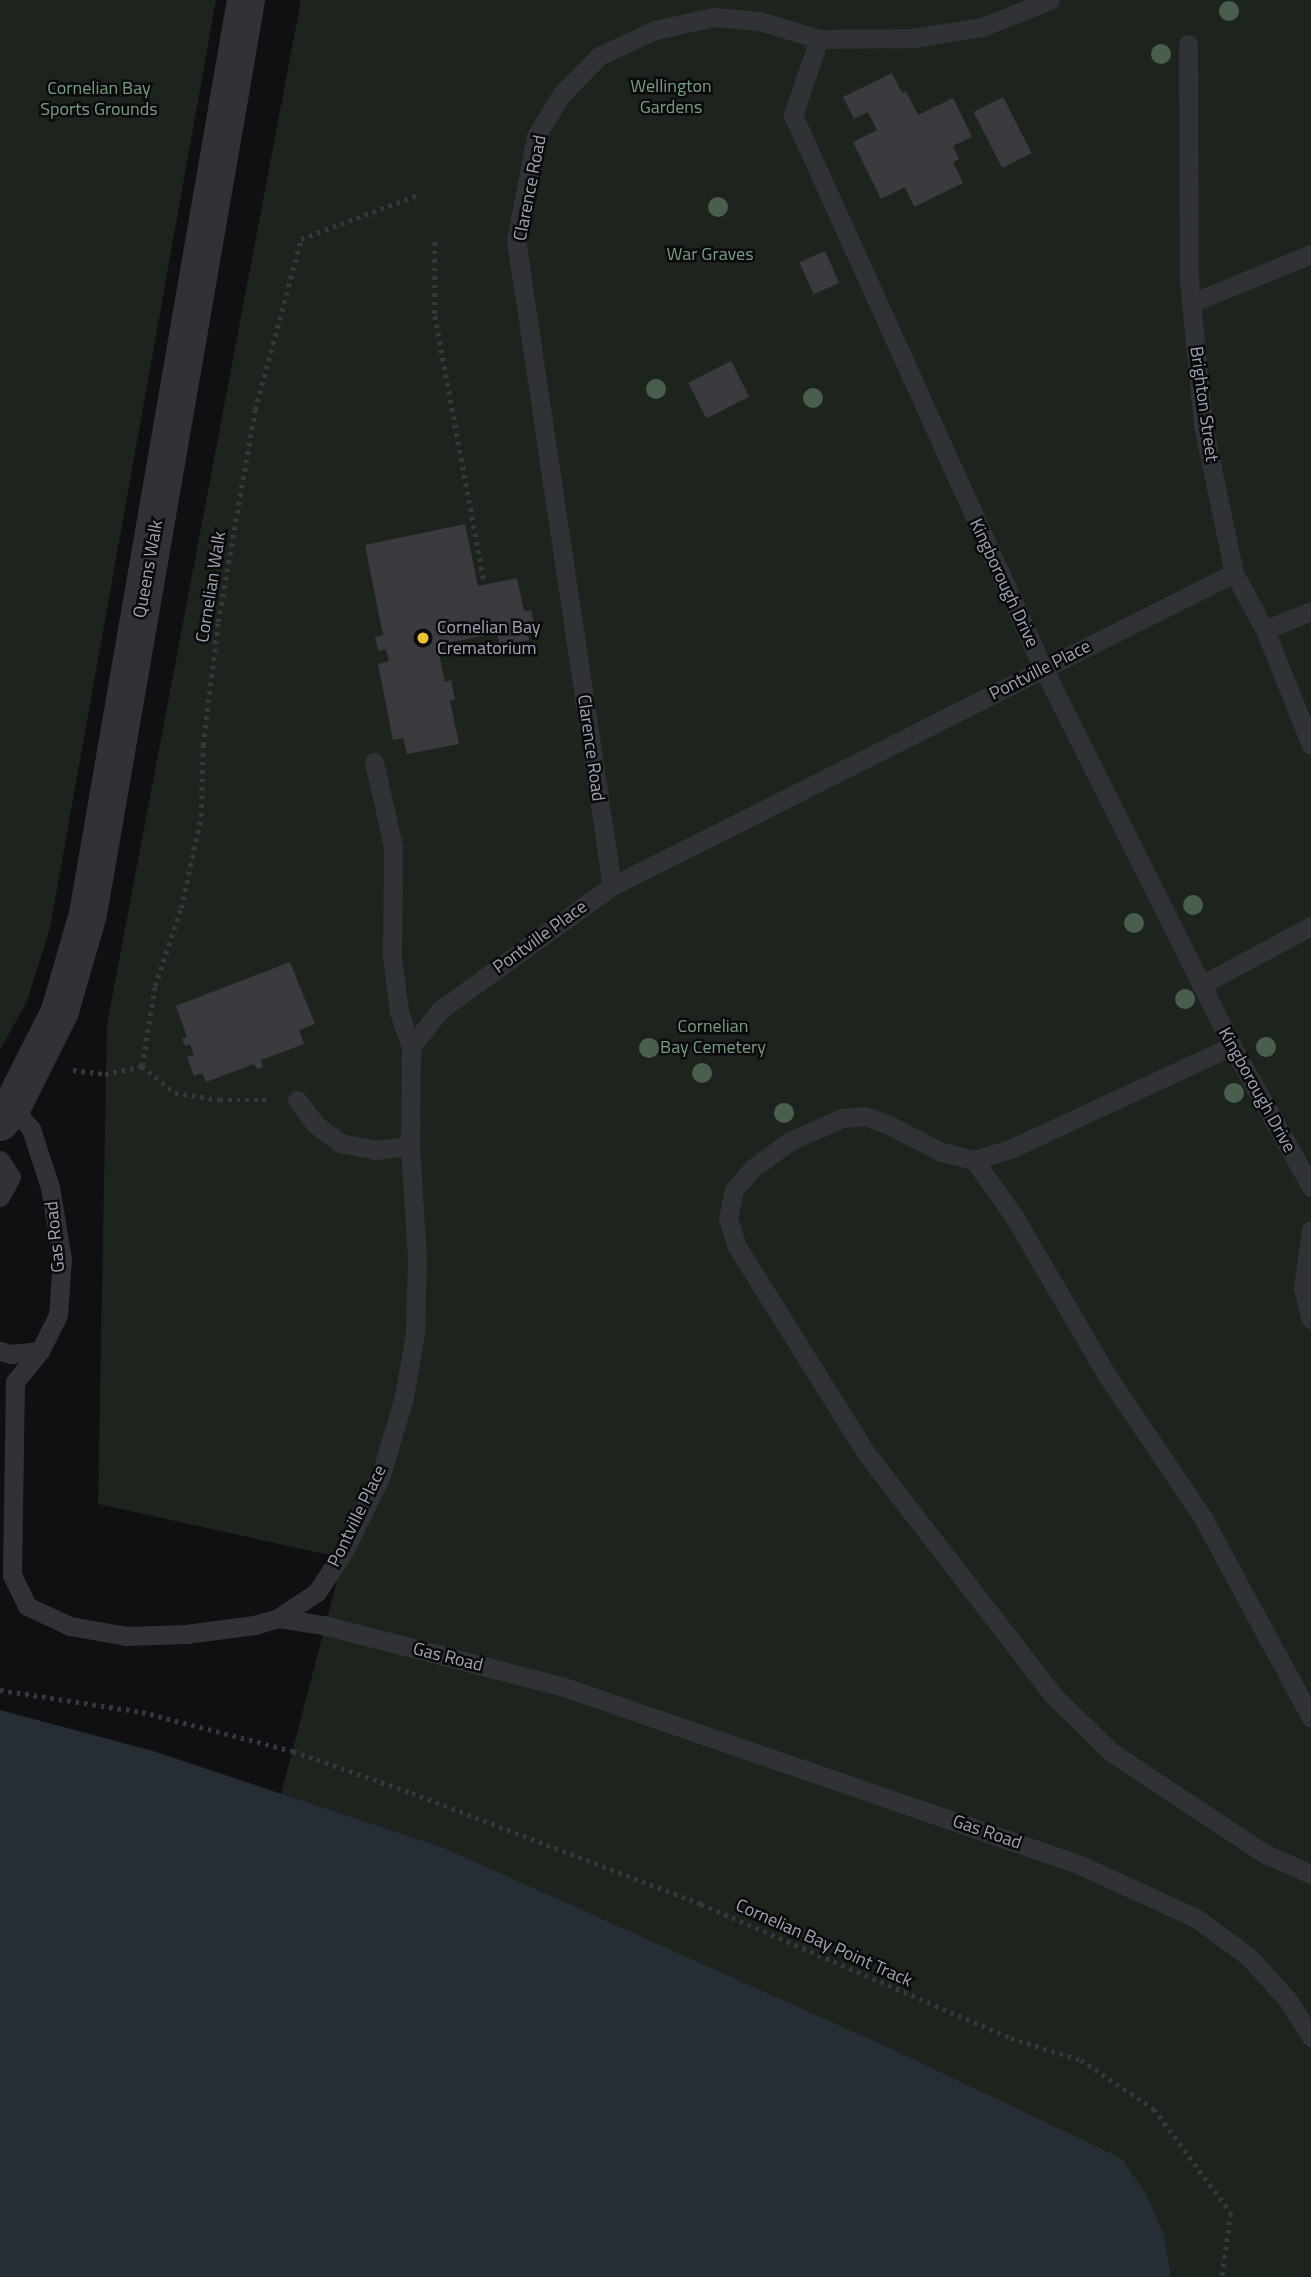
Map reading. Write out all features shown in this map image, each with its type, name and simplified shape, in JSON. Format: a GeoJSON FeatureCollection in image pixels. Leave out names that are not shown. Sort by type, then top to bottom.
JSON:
{"type":"FeatureCollection","features":[{"type":"Feature","properties":{"kind":"street","name":"Queens Walk"},"geometry":{"type":"LineString","coordinates":[[6,1114],[60,1011],[88,914],[246,0]]}},
{"type":"Feature","properties":{"kind":"lane","name":"Clarence Road"},"geometry":{"type":"LineString","coordinates":[[612,886],[516,240],[536,136],[561,95],[599,56],[655,30],[714,17],[760,21],[819,39],[913,38],[982,27],[1050,0]]}},
{"type":"Feature","properties":{"kind":"lane","name":"Kingborough Drive"},"geometry":{"type":"LineString","coordinates":[[819,39],[793,115],[1043,668],[1232,1046],[1311,1187]]}},
{"type":"Feature","properties":{"kind":"lane","name":"Brighton Street"},"geometry":{"type":"LineString","coordinates":[[1188,44],[1191,303],[1203,425],[1234,573],[1265,630],[1311,744]]}},
{"type":"Feature","properties":{"kind":"lane"},"geometry":{"type":"LineString","coordinates":[[1191,303],[1311,254]]}},
{"type":"Feature","properties":{"kind":"lane","name":"Pontville Place"},"geometry":{"type":"LineString","coordinates":[[278,1618],[317,1592],[345,1549],[380,1478],[404,1397],[415,1334],[417,1282],[410,1146],[411,1046],[440,1010],[612,886],[1234,573]]}},
{"type":"Feature","properties":{"kind":"lane"},"geometry":{"type":"LineString","coordinates":[[1265,630],[1311,611]]}},
{"type":"Feature","properties":{"kind":"lane"},"geometry":{"type":"LineString","coordinates":[[374,762],[393,846],[392,957],[399,1012],[411,1046]]}},
{"type":"Feature","properties":{"kind":"lane"},"geometry":{"type":"LineString","coordinates":[[1201,985],[1311,926]]}},
{"type":"Feature","properties":{"kind":"lane"},"geometry":{"type":"LineString","coordinates":[[1232,1046],[1010,1149],[974,1160],[941,1153],[891,1126],[864,1116],[842,1118],[790,1140],[753,1168],[734,1190],[728,1218],[736,1245],[866,1453],[1053,1695],[1111,1752],[1265,1854],[1311,1874]]}},
{"type":"Feature","properties":{"kind":"lane"},"geometry":{"type":"LineString","coordinates":[[297,1100],[315,1124],[340,1143],[375,1150],[410,1146]]}},
{"type":"Feature","properties":{"kind":"lane","name":"Gas Road"},"geometry":{"type":"LineString","coordinates":[[6,1114],[31,1129],[50,1186],[62,1259],[58,1315],[40,1351],[15,1382],[12,1575],[27,1606],[70,1626],[127,1636],[186,1634],[254,1625],[278,1618],[323,1625],[564,1687],[1078,1864],[1196,1918],[1248,1956],[1288,2000],[1311,2036]]}},
{"type":"Feature","properties":{"kind":"lane"},"geometry":{"type":"LineString","coordinates":[[0,1160],[11,1177],[0,1197]]}},
{"type":"Feature","properties":{"kind":"lane"},"geometry":{"type":"LineString","coordinates":[[974,1160],[1015,1217],[1106,1374],[1203,1518],[1311,1718]]}},
{"type":"Feature","properties":{"kind":"lane"},"geometry":{"type":"LineString","coordinates":[[1311,1230],[1303,1288],[1311,1319]]}},
{"type":"Feature","properties":{"kind":"lane"},"geometry":{"type":"LineString","coordinates":[[0,1350],[11,1354],[40,1351]]}},
{"type":"Feature","properties":{"kind":"path","name":"Cornelian Walk"},"geometry":{"type":"LineString","coordinates":[[142,1066],[155,986],[181,908],[201,816],[203,745],[218,622],[255,410],[302,239],[420,194]]}},
{"type":"Feature","properties":{"kind":"path"},"geometry":{"type":"LineString","coordinates":[[435,242],[435,316],[484,580]]}},
{"type":"Feature","properties":{"kind":"path"},"geometry":{"type":"LineString","coordinates":[[34,1065],[105,1074],[142,1066],[175,1093],[220,1100],[297,1100]]}},
{"type":"Feature","properties":{"kind":"path","name":"Cornelian Bay Point Track"},"geometry":{"type":"LineString","coordinates":[[0,1690],[142,1712],[293,1751],[436,1802],[688,1899],[1011,2038],[1081,2060],[1154,2109],[1231,2213],[1222,2277]]}},
{"type":"Feature","properties":{"kind":"green space","name":"Cornelian Bay Sports Grounds"},"geometry":{"type":"Polygon","coordinates":[[[0,0],[216,0],[50,928],[27,1001],[0,1050],[0,0]]]}},
{"type":"Feature","properties":{"kind":"green space","name":"Cornelian Bay Cemetery"},"geometry":{"type":"Polygon","coordinates":[[[301,0],[1311,0],[1311,2277],[1171,2277],[1164,2234],[1147,2195],[444,1848],[281,1794],[343,1558],[98,1504],[107,1024],[301,0]]]}},
{"type":"Feature","properties":{"kind":"shaded area"},"geometry":{"type":"Polygon","coordinates":[[[0,1710],[153,1751],[444,1848],[885,2046],[1121,2158],[1147,2195],[1164,2234],[1171,2277],[0,2277],[0,1710]]]}},
{"type":"Feature","properties":{"kind":"building"},"geometry":{"type":"Polygon","coordinates":[[[892,73],[902,93],[906,91],[918,115],[953,98],[972,137],[953,146],[959,159],[953,162],[963,183],[914,207],[905,187],[881,199],[853,142],[877,130],[868,112],[854,119],[843,97],[892,73]]]}},
{"type":"Feature","properties":{"kind":"building"},"geometry":{"type":"Polygon","coordinates":[[[1003,97],[1032,153],[1002,168],[974,112],[1003,97]]]}},
{"type":"Feature","properties":{"kind":"building"},"geometry":{"type":"Polygon","coordinates":[[[825,251],[839,283],[814,294],[799,262],[825,251]]]}},
{"type":"Feature","properties":{"kind":"building"},"geometry":{"type":"Polygon","coordinates":[[[731,361],[749,397],[706,418],[688,383],[731,361]]]}},
{"type":"Feature","properties":{"kind":"building","name":"Cornelian Bay Crematorium"},"geometry":{"type":"Polygon","coordinates":[[[465,524],[478,586],[517,578],[524,611],[531,610],[534,623],[526,625],[529,640],[500,646],[497,633],[437,645],[445,682],[451,680],[455,700],[450,701],[459,744],[407,754],[403,738],[393,740],[378,664],[389,661],[386,649],[378,651],[375,637],[383,635],[365,545],[465,524]]]}},
{"type":"Feature","properties":{"kind":"building"},"geometry":{"type":"Polygon","coordinates":[[[290,962],[315,1024],[299,1030],[304,1044],[261,1060],[263,1067],[257,1069],[254,1064],[206,1082],[202,1073],[194,1076],[187,1057],[194,1055],[190,1044],[185,1046],[182,1039],[187,1037],[176,1006],[290,962]]]}},
{"type":"Feature","properties":{"kind":"place","name":"Cornelian Bay Crematorium"},"geometry":{"type":"Point","coordinates":[423,638]}},
{"type":"Feature","properties":{"kind":"park label","name":"Wellington Gardens"},"geometry":{"type":"Point","coordinates":[671,98]}},
{"type":"Feature","properties":{"kind":"park label","name":"War Graves"},"geometry":{"type":"Point","coordinates":[710,254]}}]}
